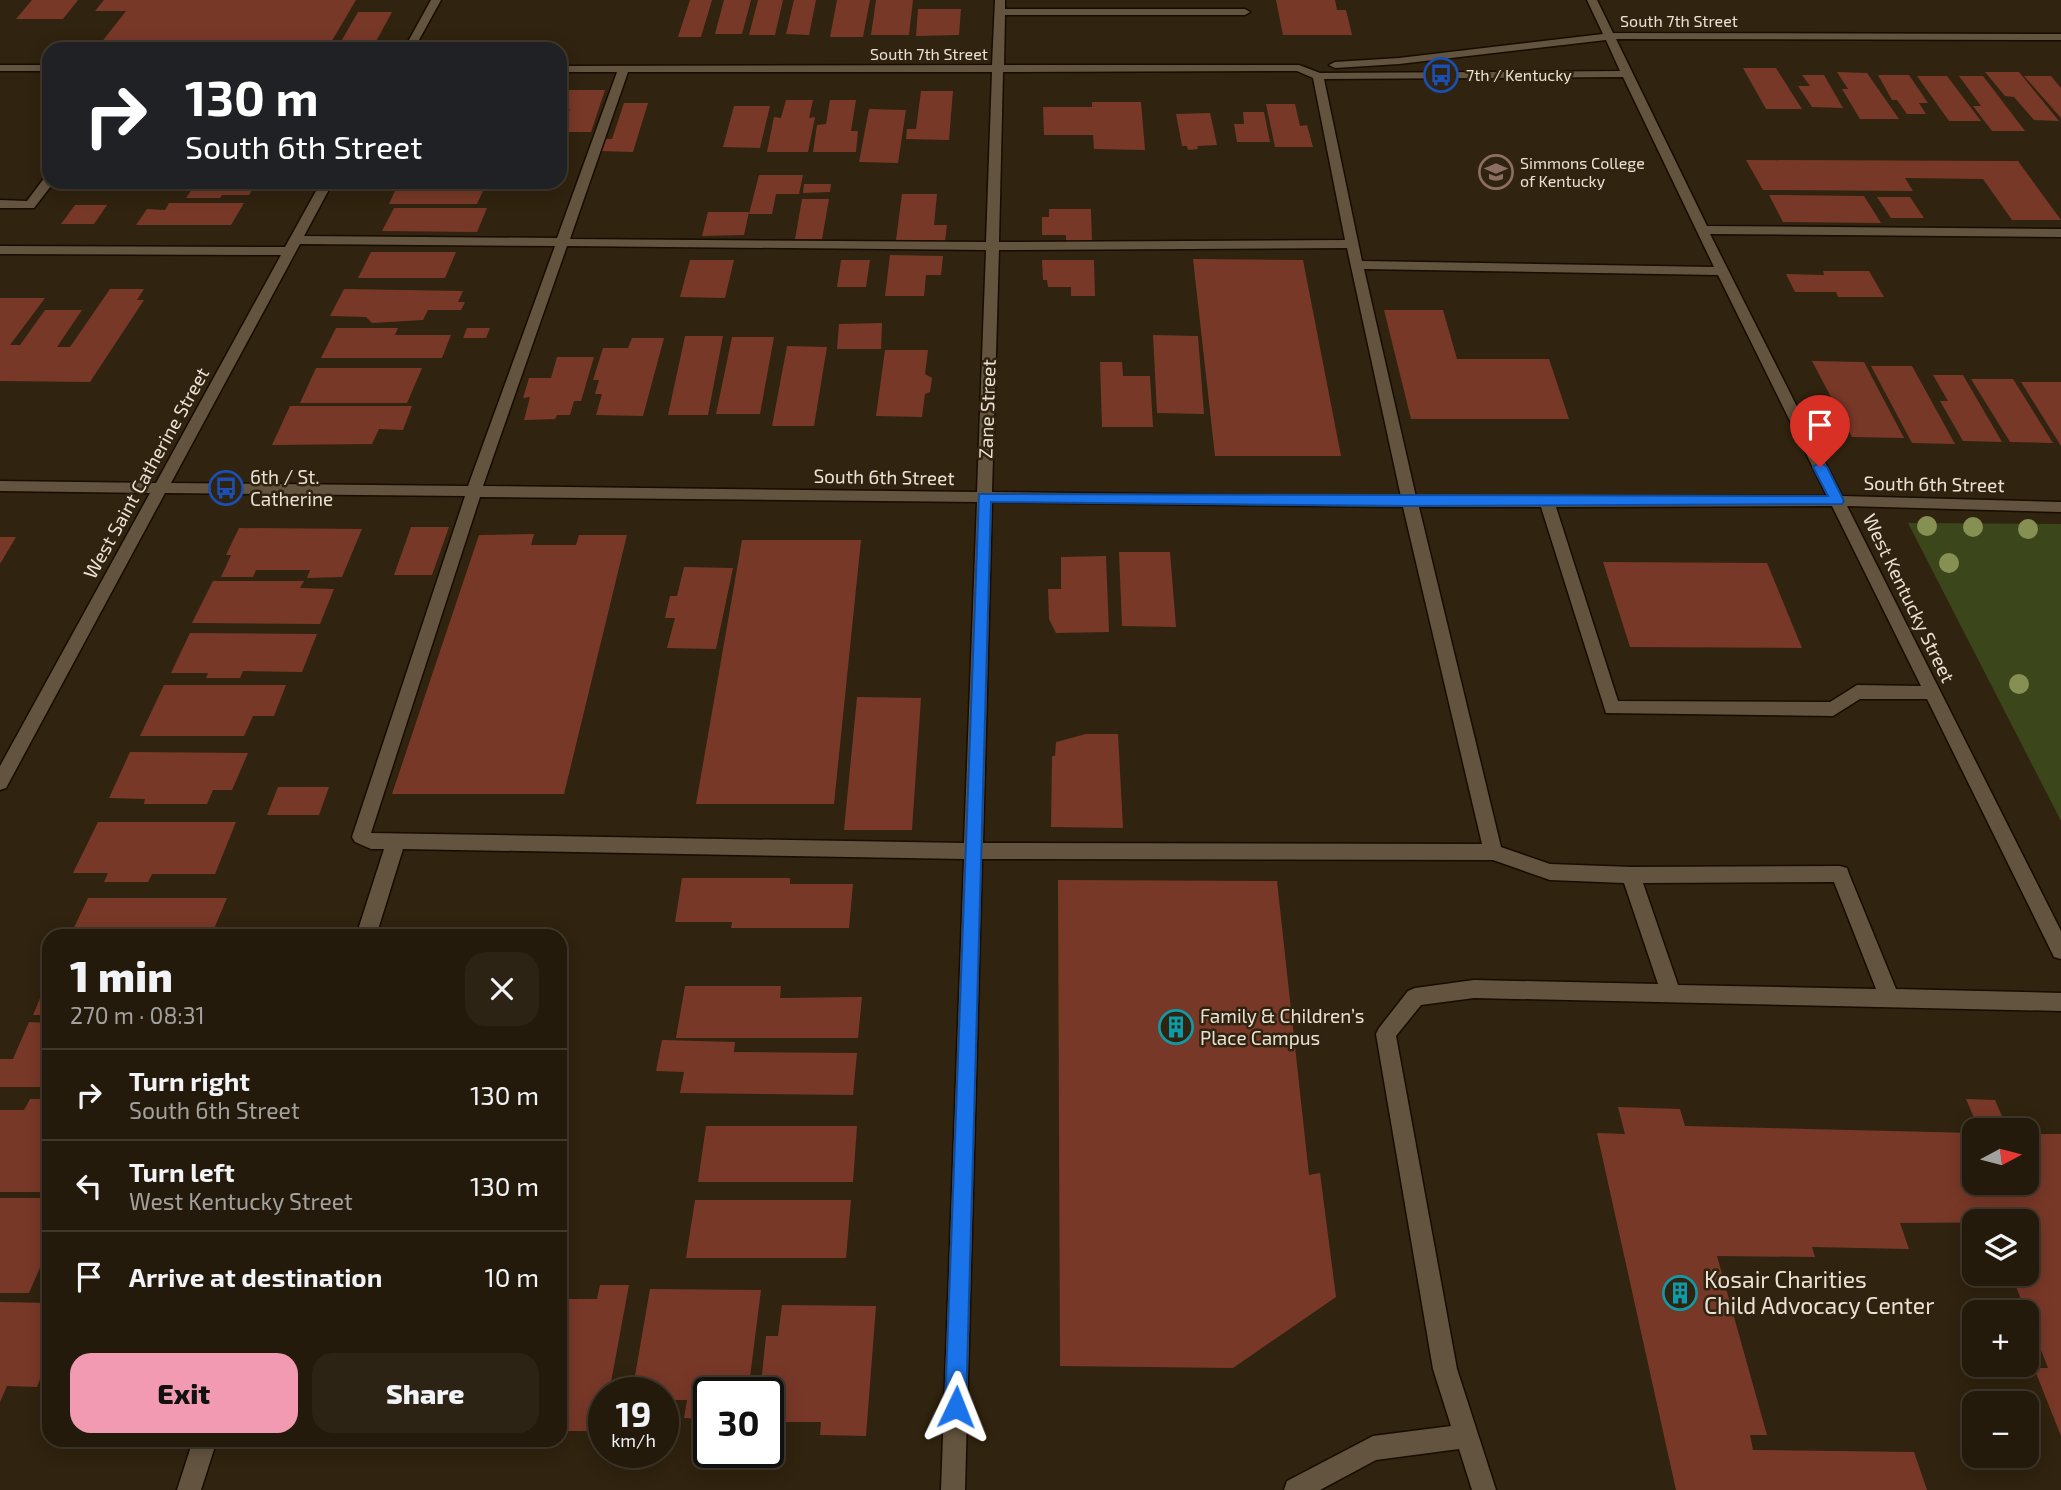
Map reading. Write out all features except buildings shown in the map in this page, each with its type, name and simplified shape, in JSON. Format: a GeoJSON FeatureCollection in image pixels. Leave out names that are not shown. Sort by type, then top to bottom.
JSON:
{"type":"FeatureCollection","features":[{"type":"Feature","properties":{"kind":"street"},"geometry":{"type":"LineString","coordinates":[[413,42],[436,0]]}},
{"type":"Feature","properties":{"kind":"street","name":"West Kentucky Street"},"geometry":{"type":"LineString","coordinates":[[1592,0],[1702,230],[2061,951]]}},
{"type":"Feature","properties":{"kind":"street"},"geometry":{"type":"LineString","coordinates":[[1000,6],[1245,12]]}},
{"type":"Feature","properties":{"kind":"street","name":"Zane Street"},"geometry":{"type":"LineString","coordinates":[[953,1490],[1000,6]]}},
{"type":"Feature","properties":{"kind":"street","name":"South 7th Street"},"geometry":{"type":"LineString","coordinates":[[567,69],[1298,68],[1399,61],[1610,36],[2061,37]]}},
{"type":"Feature","properties":{"kind":"street"},"geometry":{"type":"LineString","coordinates":[[0,68],[42,68]]}},
{"type":"Feature","properties":{"kind":"street","name":"South 7th Street"},"geometry":{"type":"LineString","coordinates":[[1298,68],[1318,76],[1628,74]]}},
{"type":"Feature","properties":{"kind":"street"},"geometry":{"type":"LineString","coordinates":[[624,69],[474,491],[361,837],[371,841],[973,851],[1493,852],[1550,872],[1631,875],[1840,874],[1890,998]]}},
{"type":"Feature","properties":{"kind":"street"},"geometry":{"type":"LineString","coordinates":[[1318,76],[1351,244],[1409,502],[1493,852]]}},
{"type":"Feature","properties":{"kind":"street"},"geometry":{"type":"LineString","coordinates":[[0,204],[30,205],[42,189]]}},
{"type":"Feature","properties":{"kind":"street","name":"West Saint Catherine Street"},"geometry":{"type":"LineString","coordinates":[[0,783],[323,189]]}},
{"type":"Feature","properties":{"kind":"street"},"geometry":{"type":"LineString","coordinates":[[1702,230],[2061,233]]}},
{"type":"Feature","properties":{"kind":"street"},"geometry":{"type":"LineString","coordinates":[[0,250],[564,242],[992,246],[1351,244]]}},
{"type":"Feature","properties":{"kind":"street"},"geometry":{"type":"LineString","coordinates":[[1356,265],[1723,271]]}},
{"type":"Feature","properties":{"kind":"street","name":"South 6th Street"},"geometry":{"type":"LineString","coordinates":[[0,486],[1409,502],[1837,501],[2061,506]]}},
{"type":"Feature","properties":{"kind":"street"},"geometry":{"type":"LineString","coordinates":[[1548,502],[1612,708],[1833,709],[1857,692],[1933,693]]}},
{"type":"Feature","properties":{"kind":"street"},"geometry":{"type":"LineString","coordinates":[[368,929],[396,841]]}},
{"type":"Feature","properties":{"kind":"street"},"geometry":{"type":"LineString","coordinates":[[1631,875],[1671,993]]}},
{"type":"Feature","properties":{"kind":"street"},"geometry":{"type":"LineString","coordinates":[[1484,1490],[1445,1369],[1386,1034],[1415,998],[1474,989],[2061,1002]]}},
{"type":"Feature","properties":{"kind":"street"},"geometry":{"type":"LineString","coordinates":[[1296,1490],[1373,1448],[1466,1436]]}},
{"type":"Feature","properties":{"kind":"street"},"geometry":{"type":"LineString","coordinates":[[189,1490],[203,1447]]}},
{"type":"Feature","properties":{"kind":"green space"},"geometry":{"type":"Polygon","coordinates":[[[1908,523],[2061,524],[2061,821],[1908,523]]]}},
{"type":"Feature","properties":{"kind":"place","name":"7th / Kentucky"},"geometry":{"type":"Point","coordinates":[1441,75]}},
{"type":"Feature","properties":{"kind":"place","name":"Simmons College of Kentucky"},"geometry":{"type":"Point","coordinates":[1496,172]}},
{"type":"Feature","properties":{"kind":"place","name":"6th / St. Catherine"},"geometry":{"type":"Point","coordinates":[226,488]}},
{"type":"Feature","properties":{"kind":"place","name":"Family & Children’s Place Campus"},"geometry":{"type":"Point","coordinates":[1176,1027]}},
{"type":"Feature","properties":{"kind":"place","name":"Kosair Charities Child Advocacy Center"},"geometry":{"type":"Point","coordinates":[1680,1293]}},
{"type":"Feature","properties":{"kind":"route"},"geometry":{"type":"LineString","coordinates":[[956,1407],[984,497],[1409,502],[1837,501],[1820,467]]}}]}
